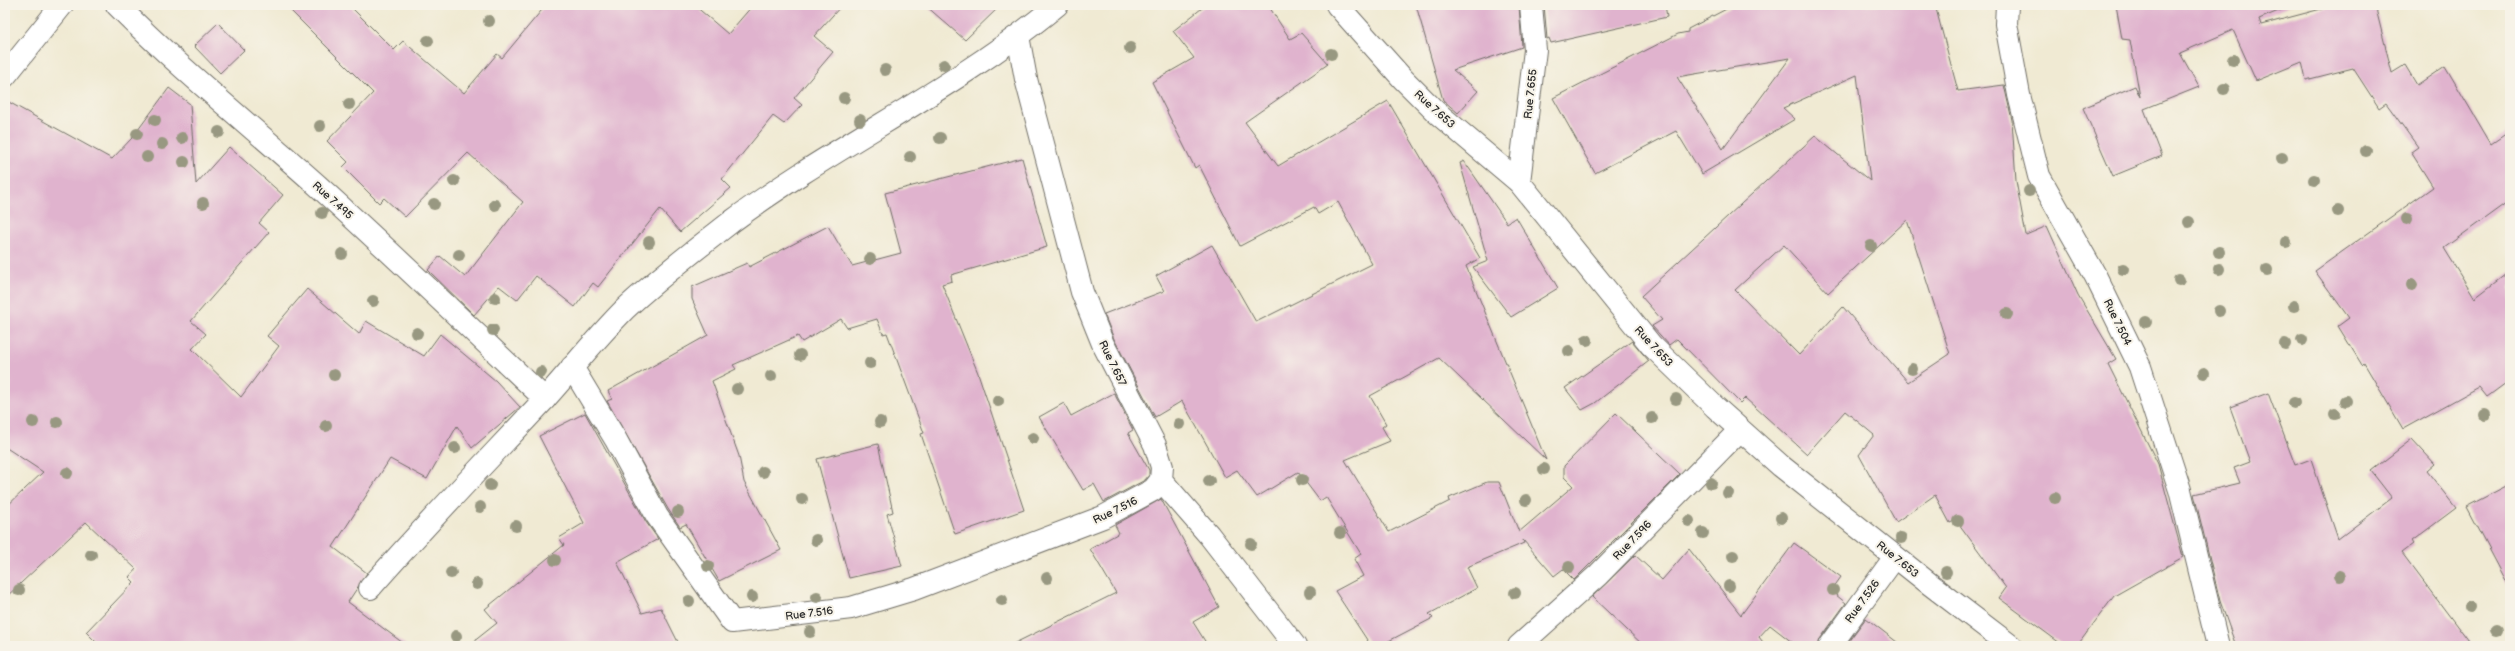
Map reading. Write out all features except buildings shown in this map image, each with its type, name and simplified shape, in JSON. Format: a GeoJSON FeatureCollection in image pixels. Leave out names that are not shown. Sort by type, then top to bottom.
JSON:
{"type":"FeatureCollection","features":[{"type":"Feature","properties":{"kind":"street"},"geometry":{"type":"LineString","coordinates":[[5,76],[62,5]]}},
{"type":"Feature","properties":{"kind":"street","name":"Rue 7.495"},"geometry":{"type":"LineString","coordinates":[[117,5],[205,88],[316,184],[401,262],[545,399]]}},
{"type":"Feature","properties":{"kind":"street"},"geometry":{"type":"LineString","coordinates":[[370,588],[431,519],[545,399],[572,367],[626,309],[669,271],[732,222],[813,165],[997,52],[1057,5]]}},
{"type":"Feature","properties":{"kind":"street","name":"Rue 7.653"},"geometry":{"type":"LineString","coordinates":[[1337,5],[1403,79],[1436,112],[1519,182],[1651,345],[1740,430],[1782,466],[1895,557],[2011,646]]}},
{"type":"Feature","properties":{"kind":"street","name":"Rue 7.655"},"geometry":{"type":"LineString","coordinates":[[1519,182],[1535,50],[1531,5]]}},
{"type":"Feature","properties":{"kind":"street","name":"Rue 7.504"},"geometry":{"type":"LineString","coordinates":[[2007,5],[2006,24],[2018,88],[2039,176],[2094,275],[2140,367],[2180,490],[2218,646]]}},
{"type":"Feature","properties":{"kind":"street","name":"Rue 7.657"},"geometry":{"type":"LineString","coordinates":[[1018,36],[1026,78],[1082,292],[1103,344],[1154,445],[1162,467],[1161,480]]}},
{"type":"Feature","properties":{"kind":"street","name":"Rue 7.516"},"geometry":{"type":"LineString","coordinates":[[572,367],[616,440],[656,516],[732,622],[850,608],[914,589],[1103,517],[1153,490],[1161,480]]}},
{"type":"Feature","properties":{"kind":"street","name":"Rue 7.596"},"geometry":{"type":"LineString","coordinates":[[1519,646],[1598,575],[1740,430]]}},
{"type":"Feature","properties":{"kind":"street"},"geometry":{"type":"LineString","coordinates":[[1161,480],[1209,535],[1295,646]]}},
{"type":"Feature","properties":{"kind":"street","name":"Rue 7.526"},"geometry":{"type":"LineString","coordinates":[[1830,646],[1895,557]]}}]}
